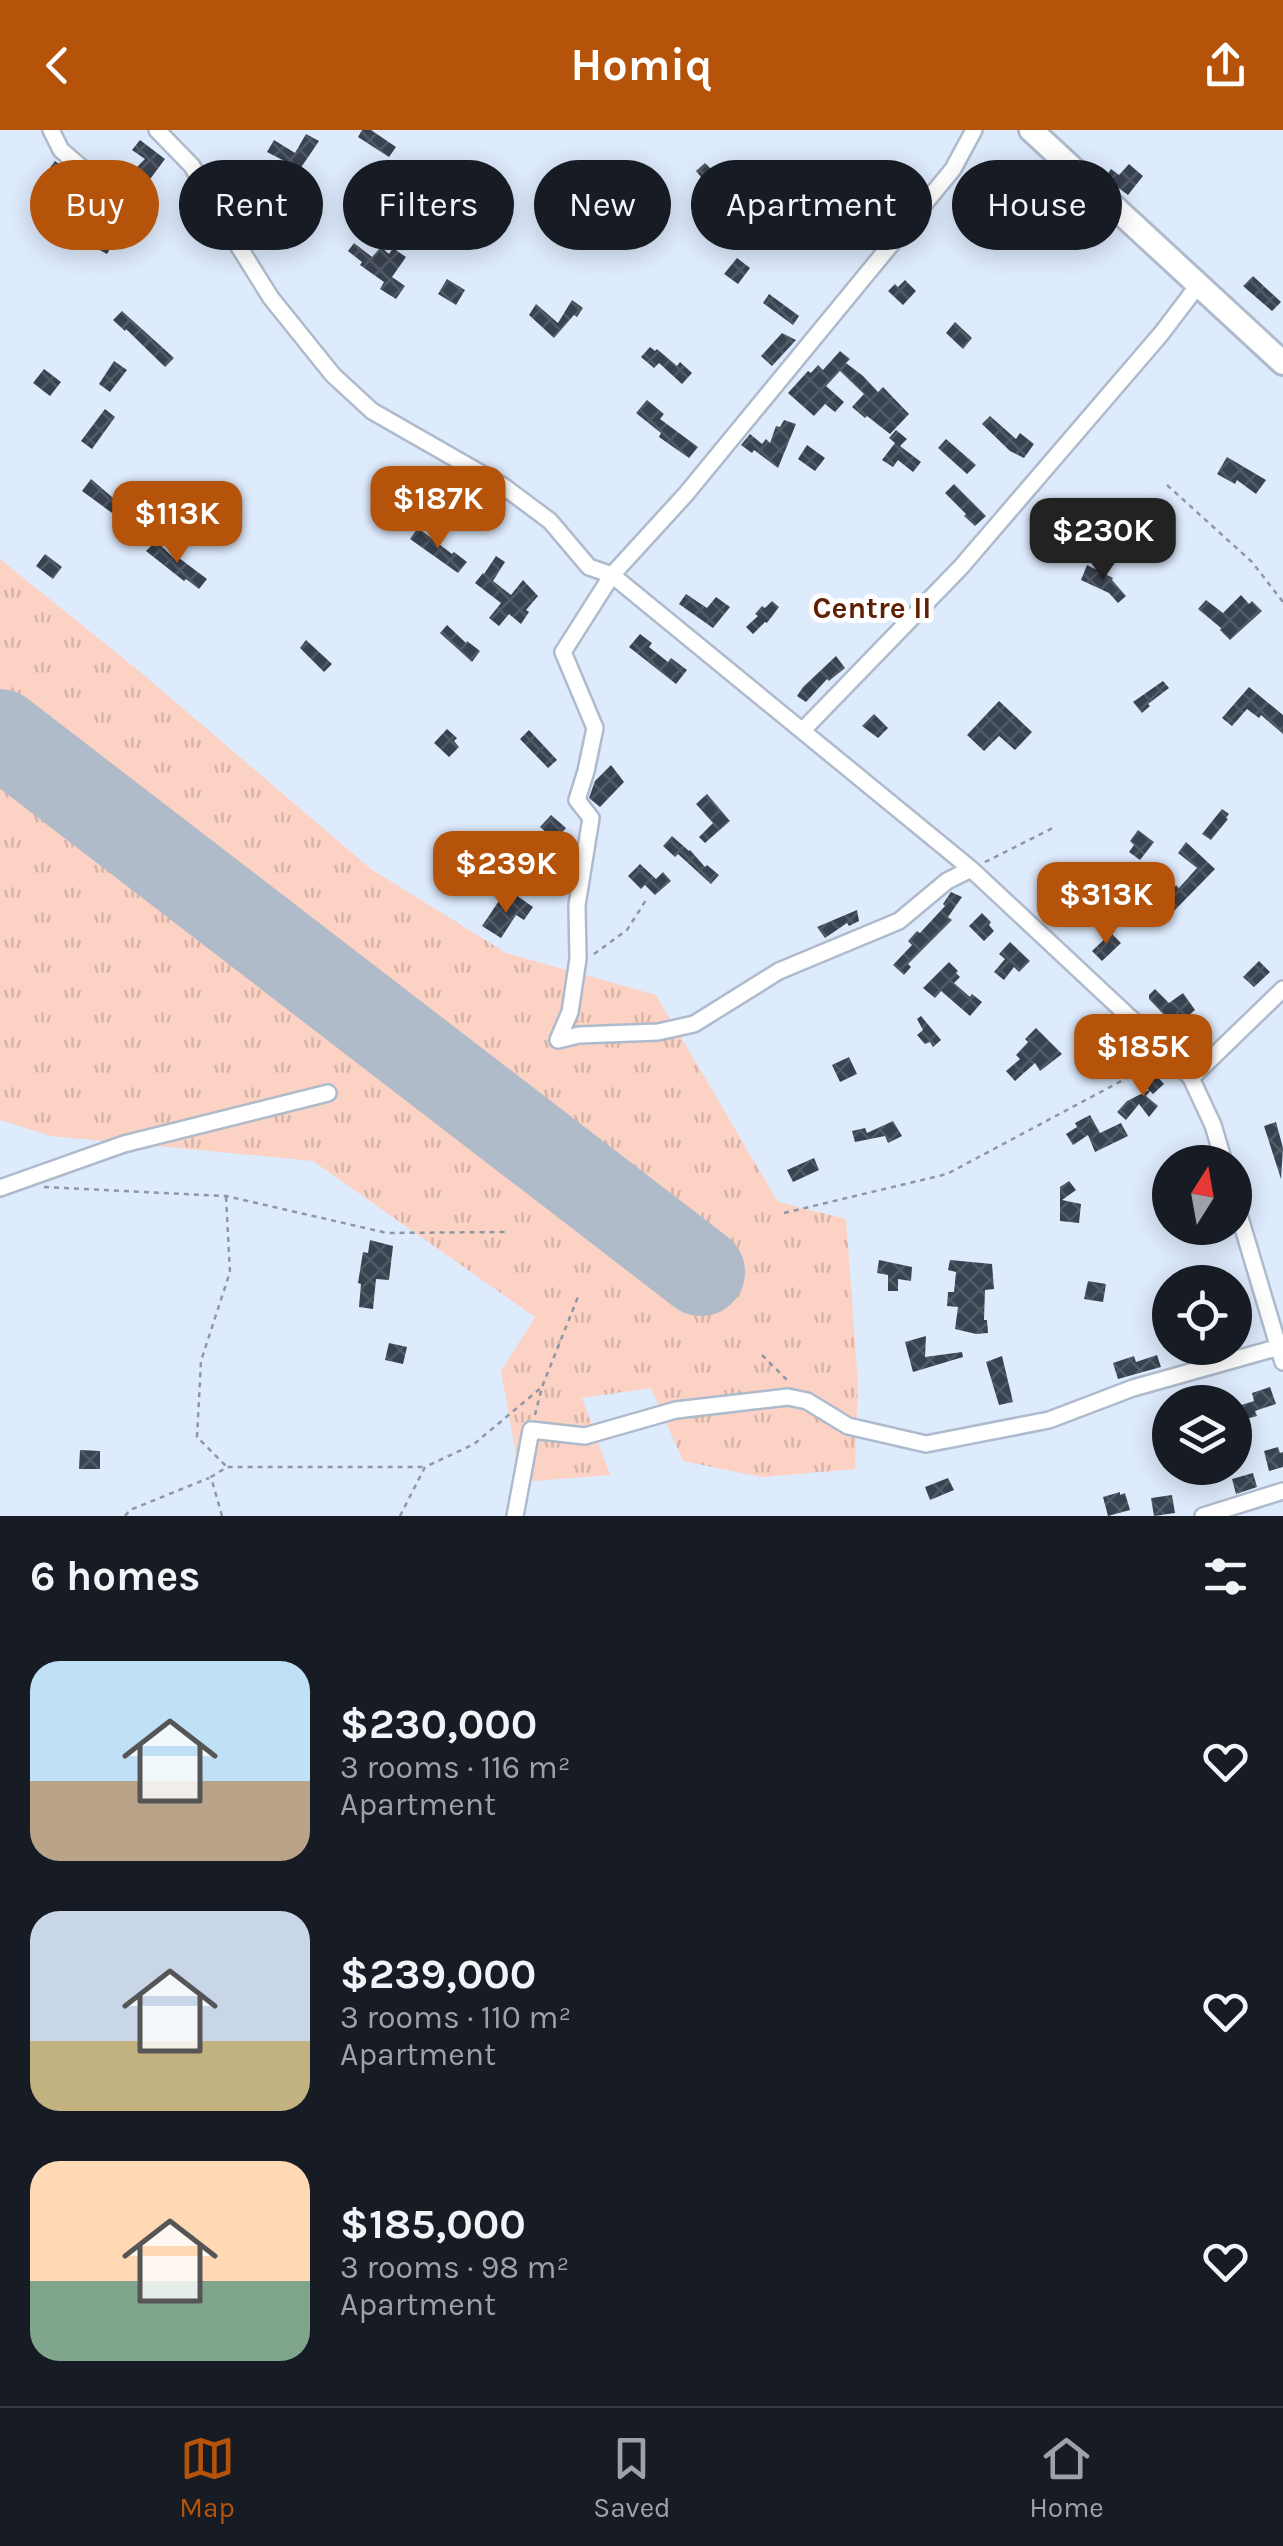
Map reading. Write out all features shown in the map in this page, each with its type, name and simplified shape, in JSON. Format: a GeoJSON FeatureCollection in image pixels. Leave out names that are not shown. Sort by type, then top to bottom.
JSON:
{"type":"FeatureCollection","features":[{"type":"Feature","properties":{"kind":"street"},"geometry":{"type":"LineString","coordinates":[[51,130],[61,150],[73,160]]}},
{"type":"Feature","properties":{"kind":"street"},"geometry":{"type":"LineString","coordinates":[[157,130],[192,166],[271,298],[333,375],[372,412],[503,486],[550,521],[588,567],[612,575],[971,870],[1191,1078],[1219,1145]]}},
{"type":"Feature","properties":{"kind":"street"},"geometry":{"type":"LineString","coordinates":[[971,870],[947,881],[899,921],[779,971],[694,1024],[658,1032],[578,1035],[558,1040],[570,1012],[578,959],[577,905],[591,818],[577,800],[595,728],[562,652],[612,575],[686,494],[953,169],[974,130]]}},
{"type":"Feature","properties":{"kind":"street"},"geometry":{"type":"LineString","coordinates":[[1031,130],[1283,363]]}},
{"type":"Feature","properties":{"kind":"street"},"geometry":{"type":"LineString","coordinates":[[803,730],[961,567],[1200,284]]}},
{"type":"Feature","properties":{"kind":"street"},"geometry":{"type":"LineString","coordinates":[[1191,1078],[1283,989]]}},
{"type":"Feature","properties":{"kind":"street"},"geometry":{"type":"LineString","coordinates":[[5,1187],[124,1144],[328,1093]]}},
{"type":"Feature","properties":{"kind":"street"},"geometry":{"type":"LineString","coordinates":[[515,1516],[530,1430],[585,1436],[676,1410],[788,1397],[807,1401],[848,1426],[926,1444],[1049,1420],[1132,1388],[1281,1352],[1248,1245]]}},
{"type":"Feature","properties":{"kind":"street"},"geometry":{"type":"LineString","coordinates":[[1204,1516],[1283,1491]]}},
{"type":"Feature","properties":{"kind":"path"},"geometry":{"type":"LineString","coordinates":[[1166,484],[1252,562],[1283,602]]}},
{"type":"Feature","properties":{"kind":"path"},"geometry":{"type":"LineString","coordinates":[[971,870],[1055,826]]}},
{"type":"Feature","properties":{"kind":"path"},"geometry":{"type":"LineString","coordinates":[[578,959],[595,953],[627,930],[646,900]]}},
{"type":"Feature","properties":{"kind":"path"},"geometry":{"type":"LineString","coordinates":[[784,1213],[946,1174],[1170,1055]]}},
{"type":"Feature","properties":{"kind":"path"},"geometry":{"type":"LineString","coordinates":[[5,1187],[226,1196],[387,1233],[508,1232]]}},
{"type":"Feature","properties":{"kind":"path"},"geometry":{"type":"LineString","coordinates":[[226,1196],[230,1272],[201,1361],[197,1436],[226,1467]]}},
{"type":"Feature","properties":{"kind":"path"},"geometry":{"type":"LineString","coordinates":[[530,1430],[542,1387],[578,1297]]}},
{"type":"Feature","properties":{"kind":"path"},"geometry":{"type":"LineString","coordinates":[[762,1354],[807,1401]]}},
{"type":"Feature","properties":{"kind":"path"},"geometry":{"type":"LineString","coordinates":[[125,1516],[130,1510],[226,1467],[425,1467],[474,1444],[542,1387]]}},
{"type":"Feature","properties":{"kind":"path"},"geometry":{"type":"LineString","coordinates":[[400,1516],[425,1467]]}},
{"type":"Feature","properties":{"kind":"path"},"geometry":{"type":"LineString","coordinates":[[211,1477],[222,1516]]}},
{"type":"Feature","properties":{"kind":"green space"},"geometry":{"type":"Polygon","coordinates":[[[0,559],[139,671],[371,869],[506,953],[656,995],[778,1202],[846,1219],[858,1384],[855,1469],[761,1477],[683,1461],[651,1388],[582,1398],[610,1475],[521,1482],[501,1371],[535,1317],[313,1161],[51,1136],[0,1120],[0,559]]]}},
{"type":"Feature","properties":{"kind":"building"},"geometry":{"type":"Polygon","coordinates":[[[362,130],[371,130],[396,147],[389,157],[358,137],[362,130]]]}},
{"type":"Feature","properties":{"kind":"building"},"geometry":{"type":"Polygon","coordinates":[[[306,134],[319,141],[306,160],[283,160],[267,152],[274,140],[295,153],[306,134]]]}},
{"type":"Feature","properties":{"kind":"building"},"geometry":{"type":"Polygon","coordinates":[[[140,140],[165,159],[159,167],[159,160],[144,160],[132,150],[140,140]]]}},
{"type":"Feature","properties":{"kind":"building"},"geometry":{"type":"Polygon","coordinates":[[[1129,164],[1143,176],[1128,195],[1122,191],[1122,172],[1129,164]]]}},
{"type":"Feature","properties":{"kind":"building"},"geometry":{"type":"Polygon","coordinates":[[[363,250],[372,257],[378,250],[389,254],[396,250],[406,257],[392,277],[405,286],[396,299],[380,289],[384,282],[348,251],[363,250]]]}},
{"type":"Feature","properties":{"kind":"building"},"geometry":{"type":"Polygon","coordinates":[[[737,258],[750,268],[738,284],[724,274],[737,258]]]}},
{"type":"Feature","properties":{"kind":"building"},"geometry":{"type":"Polygon","coordinates":[[[1253,276],[1281,302],[1272,311],[1243,286],[1253,276]]]}},
{"type":"Feature","properties":{"kind":"building"},"geometry":{"type":"Polygon","coordinates":[[[447,279],[465,290],[456,305],[438,294],[447,279]]]}},
{"type":"Feature","properties":{"kind":"building"},"geometry":{"type":"Polygon","coordinates":[[[905,280],[916,291],[903,305],[888,291],[905,280]]]}},
{"type":"Feature","properties":{"kind":"building"},"geometry":{"type":"Polygon","coordinates":[[[769,294],[799,316],[793,325],[763,303],[769,294]]]}},
{"type":"Feature","properties":{"kind":"building"},"geometry":{"type":"Polygon","coordinates":[[[572,300],[583,308],[554,338],[529,315],[536,304],[558,323],[572,300]]]}},
{"type":"Feature","properties":{"kind":"building"},"geometry":{"type":"Polygon","coordinates":[[[122,311],[174,358],[165,367],[113,320],[122,311]]]}},
{"type":"Feature","properties":{"kind":"building"},"geometry":{"type":"Polygon","coordinates":[[[955,322],[972,338],[963,349],[946,333],[955,322]]]}},
{"type":"Feature","properties":{"kind":"building"},"geometry":{"type":"Polygon","coordinates":[[[782,333],[796,340],[772,366],[761,356],[782,333]]]}},
{"type":"Feature","properties":{"kind":"building"},"geometry":{"type":"Polygon","coordinates":[[[650,347],[677,366],[680,362],[692,373],[682,384],[659,363],[654,368],[641,357],[650,347]]]}},
{"type":"Feature","properties":{"kind":"building"},"geometry":{"type":"Polygon","coordinates":[[[840,351],[850,359],[846,363],[878,392],[883,387],[909,414],[890,434],[852,407],[864,394],[840,371],[826,386],[844,402],[835,412],[825,404],[814,416],[788,393],[808,371],[811,373],[818,365],[823,370],[840,351]]]}},
{"type":"Feature","properties":{"kind":"building"},"geometry":{"type":"Polygon","coordinates":[[[114,361],[127,370],[110,392],[99,384],[114,361]]]}},
{"type":"Feature","properties":{"kind":"building"},"geometry":{"type":"Polygon","coordinates":[[[44,369],[61,382],[50,396],[33,383],[44,369]]]}},
{"type":"Feature","properties":{"kind":"building"},"geometry":{"type":"Polygon","coordinates":[[[647,400],[664,414],[660,419],[698,447],[689,458],[659,437],[661,433],[636,413],[647,400]]]}},
{"type":"Feature","properties":{"kind":"building"},"geometry":{"type":"Polygon","coordinates":[[[105,409],[115,417],[92,449],[81,441],[105,409]]]}},
{"type":"Feature","properties":{"kind":"building"},"geometry":{"type":"Polygon","coordinates":[[[990,416],[1016,439],[1020,433],[1034,444],[1024,458],[1010,451],[982,424],[990,416]]]}},
{"type":"Feature","properties":{"kind":"building"},"geometry":{"type":"Polygon","coordinates":[[[784,420],[796,424],[778,468],[741,445],[750,434],[762,444],[766,439],[770,443],[776,426],[780,427],[784,420]]]}},
{"type":"Feature","properties":{"kind":"building"},"geometry":{"type":"Polygon","coordinates":[[[896,430],[907,439],[900,446],[921,462],[913,472],[898,460],[893,467],[882,460],[895,443],[889,438],[896,430]]]}},
{"type":"Feature","properties":{"kind":"building"},"geometry":{"type":"Polygon","coordinates":[[[946,439],[976,465],[967,474],[938,448],[946,439]]]}},
{"type":"Feature","properties":{"kind":"building"},"geometry":{"type":"Polygon","coordinates":[[[807,445],[825,458],[815,471],[798,459],[807,445]]]}},
{"type":"Feature","properties":{"kind":"building"},"geometry":{"type":"Polygon","coordinates":[[[1227,457],[1266,480],[1256,494],[1237,480],[1235,484],[1217,474],[1227,457]]]}},
{"type":"Feature","properties":{"kind":"building"},"geometry":{"type":"Polygon","coordinates":[[[91,479],[126,509],[119,518],[82,491],[91,479]]]}},
{"type":"Feature","properties":{"kind":"building"},"geometry":{"type":"Polygon","coordinates":[[[954,484],[986,516],[975,526],[945,493],[954,484]]]}},
{"type":"Feature","properties":{"kind":"building"},"geometry":{"type":"Polygon","coordinates":[[[418,528],[467,562],[458,573],[410,539],[418,528]]]}},
{"type":"Feature","properties":{"kind":"building"},"geometry":{"type":"Polygon","coordinates":[[[156,541],[177,561],[179,558],[207,579],[199,589],[146,551],[156,541]]]}},
{"type":"Feature","properties":{"kind":"building"},"geometry":{"type":"Polygon","coordinates":[[[45,554],[62,567],[53,579],[36,566],[45,554]]]}},
{"type":"Feature","properties":{"kind":"building"},"geometry":{"type":"Polygon","coordinates":[[[496,556],[505,562],[493,581],[511,595],[523,580],[538,596],[521,624],[509,614],[499,626],[489,618],[501,603],[475,583],[496,556]]]}},
{"type":"Feature","properties":{"kind":"building"},"geometry":{"type":"Polygon","coordinates":[[[1087,565],[1113,578],[1126,596],[1118,603],[1109,593],[1081,580],[1087,565]]]}},
{"type":"Feature","properties":{"kind":"building"},"geometry":{"type":"Polygon","coordinates":[[[686,594],[707,608],[716,597],[730,607],[713,628],[679,604],[686,594]]]}},
{"type":"Feature","properties":{"kind":"building"},"geometry":{"type":"Polygon","coordinates":[[[1241,595],[1262,611],[1230,640],[1198,609],[1206,600],[1223,613],[1241,595]]]}},
{"type":"Feature","properties":{"kind":"building"},"geometry":{"type":"Polygon","coordinates":[[[772,601],[779,607],[753,634],[746,627],[762,606],[765,608],[772,601]]]}},
{"type":"Feature","properties":{"kind":"building"},"geometry":{"type":"Polygon","coordinates":[[[447,625],[480,651],[472,662],[440,633],[447,625]]]}},
{"type":"Feature","properties":{"kind":"building"},"geometry":{"type":"Polygon","coordinates":[[[640,634],[668,662],[671,658],[687,670],[676,684],[629,647],[640,634]]]}},
{"type":"Feature","properties":{"kind":"building"},"geometry":{"type":"Polygon","coordinates":[[[306,640],[332,664],[324,672],[300,648],[306,640]]]}},
{"type":"Feature","properties":{"kind":"building"},"geometry":{"type":"Polygon","coordinates":[[[836,656],[845,668],[827,679],[806,702],[797,696],[803,687],[836,656]]]}},
{"type":"Feature","properties":{"kind":"building"},"geometry":{"type":"Polygon","coordinates":[[[1163,681],[1169,688],[1142,713],[1133,702],[1163,681]]]}},
{"type":"Feature","properties":{"kind":"building"},"geometry":{"type":"Polygon","coordinates":[[[1249,687],[1283,715],[1283,734],[1261,715],[1259,718],[1247,709],[1232,726],[1222,718],[1249,687]]]}},
{"type":"Feature","properties":{"kind":"building"},"geometry":{"type":"Polygon","coordinates":[[[999,701],[1032,732],[1015,750],[999,736],[984,751],[967,735],[999,701]]]}},
{"type":"Feature","properties":{"kind":"building"},"geometry":{"type":"Polygon","coordinates":[[[874,714],[888,728],[878,738],[862,726],[874,714]]]}},
{"type":"Feature","properties":{"kind":"building"},"geometry":{"type":"Polygon","coordinates":[[[447,729],[457,738],[454,741],[459,747],[449,757],[434,743],[447,729]]]}},
{"type":"Feature","properties":{"kind":"building"},"geometry":{"type":"Polygon","coordinates":[[[529,730],[557,760],[548,768],[520,739],[529,730]]]}},
{"type":"Feature","properties":{"kind":"building"},"geometry":{"type":"Polygon","coordinates":[[[611,765],[624,782],[600,807],[589,798],[595,781],[611,765]]]}},
{"type":"Feature","properties":{"kind":"building"},"geometry":{"type":"Polygon","coordinates":[[[707,794],[730,821],[705,843],[699,837],[713,823],[696,804],[707,794]]]}},
{"type":"Feature","properties":{"kind":"building"},"geometry":{"type":"Polygon","coordinates":[[[1222,809],[1229,814],[1228,819],[1211,840],[1202,834],[1222,809]]]}},
{"type":"Feature","properties":{"kind":"building"},"geometry":{"type":"Polygon","coordinates":[[[551,815],[566,828],[555,840],[540,827],[551,815]]]}},
{"type":"Feature","properties":{"kind":"building"},"geometry":{"type":"Polygon","coordinates":[[[1138,830],[1154,842],[1140,860],[1129,852],[1134,845],[1130,841],[1138,830]]]}},
{"type":"Feature","properties":{"kind":"building"},"geometry":{"type":"Polygon","coordinates":[[[672,836],[719,875],[711,884],[678,854],[675,857],[663,846],[672,836]]]}},
{"type":"Feature","properties":{"kind":"building"},"geometry":{"type":"Polygon","coordinates":[[[1186,842],[1215,869],[1174,911],[1162,900],[1197,868],[1178,853],[1186,842]]]}},
{"type":"Feature","properties":{"kind":"building"},"geometry":{"type":"Polygon","coordinates":[[[640,864],[656,879],[663,872],[671,881],[655,895],[645,885],[641,889],[628,876],[640,864]]]}},
{"type":"Feature","properties":{"kind":"building"},"geometry":{"type":"Polygon","coordinates":[[[951,892],[962,897],[948,917],[952,920],[908,964],[911,967],[904,975],[893,965],[912,945],[908,941],[945,906],[951,892]]]}},
{"type":"Feature","properties":{"kind":"building"},"geometry":{"type":"Polygon","coordinates":[[[516,895],[533,907],[524,920],[516,915],[501,938],[482,926],[499,901],[508,907],[516,895]]]}},
{"type":"Feature","properties":{"kind":"building"},"geometry":{"type":"Polygon","coordinates":[[[857,910],[859,921],[849,926],[847,923],[825,938],[817,927],[857,910]]]}},
{"type":"Feature","properties":{"kind":"building"},"geometry":{"type":"Polygon","coordinates":[[[982,913],[994,931],[984,941],[969,926],[982,913]]]}},
{"type":"Feature","properties":{"kind":"building"},"geometry":{"type":"Polygon","coordinates":[[[1111,933],[1121,943],[1102,961],[1092,951],[1111,933]]]}},
{"type":"Feature","properties":{"kind":"building"},"geometry":{"type":"Polygon","coordinates":[[[1010,942],[1030,961],[1019,972],[1014,967],[1004,980],[994,972],[1005,959],[999,954],[1010,942]]]}},
{"type":"Feature","properties":{"kind":"building"},"geometry":{"type":"Polygon","coordinates":[[[1259,961],[1270,972],[1254,987],[1243,977],[1259,961]]]}},
{"type":"Feature","properties":{"kind":"building"},"geometry":{"type":"Polygon","coordinates":[[[949,962],[960,977],[954,983],[982,1002],[970,1016],[941,991],[935,998],[923,988],[949,962]]]}},
{"type":"Feature","properties":{"kind":"building"},"geometry":{"type":"Polygon","coordinates":[[[1155,989],[1169,1003],[1183,993],[1195,1010],[1169,1032],[1161,1023],[1167,1018],[1149,999],[1155,989]]]}},
{"type":"Feature","properties":{"kind":"building"},"geometry":{"type":"Polygon","coordinates":[[[921,1016],[941,1040],[933,1047],[917,1035],[923,1030],[917,1019],[921,1016]]]}},
{"type":"Feature","properties":{"kind":"building"},"geometry":{"type":"Polygon","coordinates":[[[1036,1028],[1062,1054],[1040,1071],[1035,1063],[1015,1081],[1006,1071],[1020,1059],[1016,1055],[1036,1028]]]}},
{"type":"Feature","properties":{"kind":"building"},"geometry":{"type":"Polygon","coordinates":[[[1120,1043],[1130,1053],[1116,1069],[1105,1060],[1120,1043]]]}},
{"type":"Feature","properties":{"kind":"building"},"geometry":{"type":"Polygon","coordinates":[[[849,1057],[857,1074],[840,1082],[832,1065],[849,1057]]]}},
{"type":"Feature","properties":{"kind":"building"},"geometry":{"type":"Polygon","coordinates":[[[1154,1073],[1164,1084],[1146,1096],[1158,1106],[1149,1117],[1139,1104],[1126,1120],[1117,1112],[1127,1101],[1149,1090],[1143,1083],[1154,1073]]]}},
{"type":"Feature","properties":{"kind":"building"},"geometry":{"type":"Polygon","coordinates":[[[1090,1115],[1100,1133],[1121,1123],[1128,1136],[1095,1152],[1088,1135],[1073,1145],[1066,1134],[1077,1127],[1075,1123],[1090,1115]]]}},
{"type":"Feature","properties":{"kind":"building"},"geometry":{"type":"Polygon","coordinates":[[[893,1121],[902,1136],[888,1143],[885,1136],[855,1142],[852,1131],[865,1128],[867,1133],[893,1121]]]}},
{"type":"Feature","properties":{"kind":"building"},"geometry":{"type":"Polygon","coordinates":[[[1276,1122],[1283,1148],[1281,1179],[1264,1126],[1276,1122]]]}},
{"type":"Feature","properties":{"kind":"building"},"geometry":{"type":"Polygon","coordinates":[[[814,1158],[819,1170],[793,1182],[787,1170],[814,1158]]]}},
{"type":"Feature","properties":{"kind":"building"},"geometry":{"type":"Polygon","coordinates":[[[1069,1181],[1076,1190],[1062,1200],[1081,1204],[1079,1223],[1060,1221],[1060,1187],[1069,1181]]]}},
{"type":"Feature","properties":{"kind":"building"},"geometry":{"type":"Polygon","coordinates":[[[370,1240],[393,1246],[389,1280],[376,1279],[373,1309],[359,1307],[363,1252],[368,1253],[370,1240]]]}},
{"type":"Feature","properties":{"kind":"building"},"geometry":{"type":"Polygon","coordinates":[[[879,1260],[912,1267],[911,1281],[898,1279],[898,1291],[888,1291],[888,1275],[877,1273],[879,1260]]]}},
{"type":"Feature","properties":{"kind":"building"},"geometry":{"type":"Polygon","coordinates":[[[950,1260],[992,1264],[994,1289],[985,1290],[984,1320],[988,1333],[955,1329],[958,1307],[947,1306],[948,1292],[954,1292],[956,1272],[948,1270],[950,1260]]]}},
{"type":"Feature","properties":{"kind":"building"},"geometry":{"type":"Polygon","coordinates":[[[1088,1281],[1106,1284],[1103,1302],[1084,1299],[1088,1281]]]}},
{"type":"Feature","properties":{"kind":"building"},"geometry":{"type":"Polygon","coordinates":[[[926,1336],[925,1357],[962,1352],[963,1357],[913,1372],[905,1342],[926,1336]]]}},
{"type":"Feature","properties":{"kind":"building"},"geometry":{"type":"Polygon","coordinates":[[[389,1343],[407,1347],[403,1364],[385,1360],[389,1343]]]}},
{"type":"Feature","properties":{"kind":"building"},"geometry":{"type":"Polygon","coordinates":[[[1002,1356],[1013,1402],[999,1405],[986,1362],[1002,1356]]]}},
{"type":"Feature","properties":{"kind":"building"},"geometry":{"type":"Polygon","coordinates":[[[1134,1356],[1136,1362],[1152,1357],[1152,1365],[1161,1367],[1118,1379],[1113,1363],[1134,1356]]]}},
{"type":"Feature","properties":{"kind":"building"},"geometry":{"type":"Polygon","coordinates":[[[1270,1387],[1276,1404],[1255,1411],[1257,1416],[1252,1417],[1252,1393],[1270,1387]]]}},
{"type":"Feature","properties":{"kind":"building"},"geometry":{"type":"Polygon","coordinates":[[[1278,1447],[1283,1452],[1283,1467],[1269,1471],[1264,1451],[1278,1447]]]}},
{"type":"Feature","properties":{"kind":"building"},"geometry":{"type":"Polygon","coordinates":[[[80,1450],[100,1451],[100,1469],[79,1469],[80,1450]]]}},
{"type":"Feature","properties":{"kind":"building"},"geometry":{"type":"Polygon","coordinates":[[[1252,1473],[1257,1487],[1236,1494],[1234,1485],[1252,1485],[1252,1473]]]}},
{"type":"Feature","properties":{"kind":"building"},"geometry":{"type":"Polygon","coordinates":[[[948,1478],[954,1490],[930,1500],[925,1487],[948,1478]]]}},
{"type":"Feature","properties":{"kind":"building"},"geometry":{"type":"Polygon","coordinates":[[[1125,1493],[1130,1510],[1108,1516],[1103,1497],[1125,1493]]]}},
{"type":"Feature","properties":{"kind":"building"},"geometry":{"type":"Polygon","coordinates":[[[1172,1495],[1175,1513],[1154,1516],[1151,1498],[1172,1495]]]}},
{"type":"Feature","properties":{"kind":"runway"},"geometry":{"type":"LineString","coordinates":[[0,733],[701,1272]]}},
{"type":"Feature","properties":{"kind":"district","name":"Centre II"},"geometry":{"type":"Point","coordinates":[872,608]}}]}
